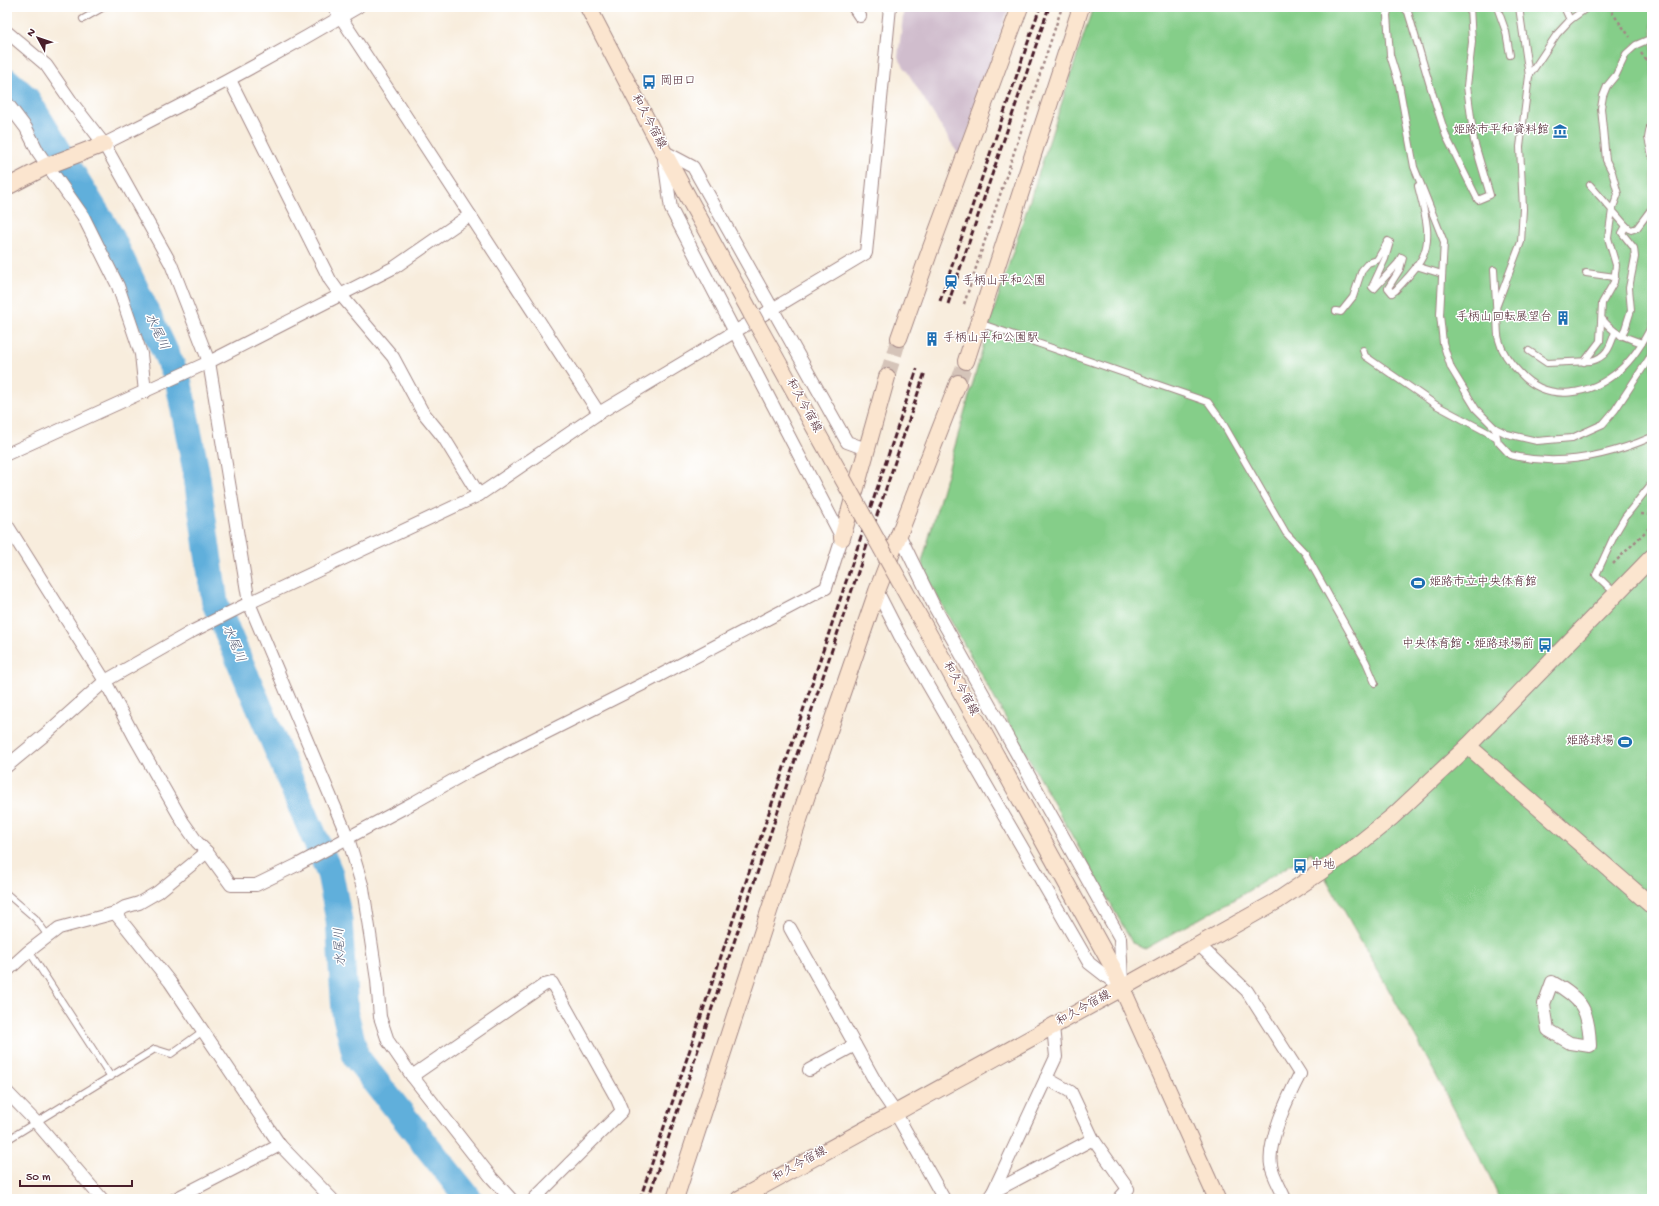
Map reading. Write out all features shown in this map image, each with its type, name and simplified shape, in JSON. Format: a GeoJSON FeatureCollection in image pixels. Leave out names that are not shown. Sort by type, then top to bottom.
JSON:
{"type":"FeatureCollection","features":[{"type":"Feature","properties":{"kind":"street"},"geometry":{"type":"LineString","coordinates":[[334,7],[599,413]]}},
{"type":"Feature","properties":{"kind":"street"},"geometry":{"type":"LineString","coordinates":[[7,187],[47,166],[104,144],[182,106],[358,7]]}},
{"type":"Feature","properties":{"kind":"street","name":"和久今宿線"},"geometry":{"type":"LineString","coordinates":[[588,7],[663,151],[752,315],[998,757],[1113,968],[1122,988],[739,1199]]}},
{"type":"Feature","properties":{"kind":"street"},"geometry":{"type":"LineString","coordinates":[[7,766],[47,733],[105,681],[194,631],[479,495],[599,413],[866,253],[890,7]]}},
{"type":"Feature","properties":{"kind":"street"},"geometry":{"type":"LineString","coordinates":[[899,338],[1020,7]]}},
{"type":"Feature","properties":{"kind":"street"},"geometry":{"type":"LineString","coordinates":[[966,361],[983,325],[1081,7]]}},
{"type":"Feature","properties":{"kind":"street"},"geometry":{"type":"LineString","coordinates":[[7,32],[46,65],[73,104],[104,144],[171,264],[209,362],[249,604],[348,838],[364,888],[380,1017],[388,1041],[412,1076],[491,1177],[511,1199]]}},
{"type":"Feature","properties":{"kind":"street"},"geometry":{"type":"LineString","coordinates":[[230,80],[330,280],[393,357],[422,411],[444,438],[479,495]]}},
{"type":"Feature","properties":{"kind":"street"},"geometry":{"type":"LineString","coordinates":[[7,103],[26,128],[47,166],[83,216],[118,286],[141,354],[145,392]]}},
{"type":"Feature","properties":{"kind":"street"},"geometry":{"type":"LineString","coordinates":[[663,151],[693,167],[847,442],[866,449]]}},
{"type":"Feature","properties":{"kind":"street"},"geometry":{"type":"LineString","coordinates":[[663,151],[671,209],[842,538]]}},
{"type":"Feature","properties":{"kind":"street"},"geometry":{"type":"LineString","coordinates":[[7,454],[209,362],[395,267],[470,215]]}},
{"type":"Feature","properties":{"kind":"street"},"geometry":{"type":"LineString","coordinates":[[7,525],[105,681],[134,736],[183,822],[231,885],[256,885],[348,838],[466,773],[653,679],[826,588],[842,538],[887,377]]}},
{"type":"Feature","properties":{"kind":"street"},"geometry":{"type":"LineString","coordinates":[[675,1199],[810,786],[877,591],[958,383]]}},
{"type":"Feature","properties":{"kind":"street"},"geometry":{"type":"LineString","coordinates":[[899,534],[934,606],[1120,938],[1122,988],[1217,1199]]}},
{"type":"Feature","properties":{"kind":"street"},"geometry":{"type":"LineString","coordinates":[[1122,988],[1277,901],[1350,851],[1392,816],[1468,746],[1652,557]]}},
{"type":"Feature","properties":{"kind":"street"},"geometry":{"type":"LineString","coordinates":[[877,591],[900,636],[1089,963],[1122,988]]}},
{"type":"Feature","properties":{"kind":"street"},"geometry":{"type":"LineString","coordinates":[[1468,746],[1652,906]]}},
{"type":"Feature","properties":{"kind":"street"},"geometry":{"type":"LineString","coordinates":[[7,971],[29,951],[59,928],[114,913],[125,907],[138,903],[158,892],[207,852]]}},
{"type":"Feature","properties":{"kind":"street"},"geometry":{"type":"LineString","coordinates":[[114,913],[170,982],[280,1145],[332,1199]]}},
{"type":"Feature","properties":{"kind":"street"},"geometry":{"type":"LineString","coordinates":[[790,928],[880,1090],[895,1112],[944,1199]]}},
{"type":"Feature","properties":{"kind":"street"},"geometry":{"type":"LineString","coordinates":[[1199,945],[1247,991],[1300,1074],[1291,1090],[1278,1124],[1272,1148],[1271,1165],[1285,1199]]}},
{"type":"Feature","properties":{"kind":"street"},"geometry":{"type":"LineString","coordinates":[[1552,982],[1570,992],[1582,1007],[1590,1025],[1590,1046],[1570,1043],[1548,1030],[1544,1004],[1552,982]]}},
{"type":"Feature","properties":{"kind":"street"},"geometry":{"type":"LineString","coordinates":[[412,1076],[544,986],[552,983],[617,1099],[622,1111],[534,1199]]}},
{"type":"Feature","properties":{"kind":"street"},"geometry":{"type":"LineString","coordinates":[[990,1196],[1056,1057],[1053,1026]]}},
{"type":"Feature","properties":{"kind":"street"},"geometry":{"type":"LineString","coordinates":[[809,1070],[855,1045]]}},
{"type":"Feature","properties":{"kind":"street"},"geometry":{"type":"LineString","coordinates":[[1046,1078],[1071,1092],[1093,1139],[1128,1188],[1119,1199]]}},
{"type":"Feature","properties":{"kind":"street"},"geometry":{"type":"LineString","coordinates":[[7,1092],[36,1122],[102,1199]]}},
{"type":"Feature","properties":{"kind":"street"},"geometry":{"type":"LineString","coordinates":[[990,1196],[1093,1139]]}},
{"type":"Feature","properties":{"kind":"street"},"geometry":{"type":"LineString","coordinates":[[175,1199],[280,1145]]}},
{"type":"Feature","properties":{"kind":"lane"},"geometry":{"type":"LineString","coordinates":[[83,19],[104,7]]}},
{"type":"Feature","properties":{"kind":"lane"},"geometry":{"type":"LineString","coordinates":[[1336,311],[1341,312],[1353,297],[1362,270],[1368,263],[1376,260],[1388,241],[1390,242],[1385,259],[1372,287],[1374,289],[1401,257],[1403,258],[1400,269],[1388,288],[1392,292],[1396,290],[1416,266],[1423,255],[1428,237],[1399,84],[1390,55],[1387,15],[1389,7]]}},
{"type":"Feature","properties":{"kind":"lane"},"geometry":{"type":"LineString","coordinates":[[1403,7],[1408,12],[1430,89],[1446,136],[1478,200],[1490,195],[1474,140],[1467,86],[1472,42],[1470,7]]}},
{"type":"Feature","properties":{"kind":"lane"},"geometry":{"type":"LineString","coordinates":[[1497,7],[1506,32],[1510,55]]}},
{"type":"Feature","properties":{"kind":"lane"},"geometry":{"type":"LineString","coordinates":[[1497,305],[1521,242],[1523,209],[1520,147],[1529,76],[1518,7]]}},
{"type":"Feature","properties":{"kind":"lane"},"geometry":{"type":"LineString","coordinates":[[1564,7],[1570,20]]}},
{"type":"Feature","properties":{"kind":"lane"},"geometry":{"type":"LineString","coordinates":[[1529,76],[1557,34],[1570,20],[1588,7]]}},
{"type":"Feature","properties":{"kind":"lane"},"geometry":{"type":"LineString","coordinates":[[1584,362],[1600,341],[1602,303],[1615,277],[1614,258],[1608,238],[1612,210],[1618,194],[1612,172],[1606,160],[1601,108],[1603,96],[1607,86],[1616,76],[1626,54],[1636,45],[1652,38]]}},
{"type":"Feature","properties":{"kind":"lane"},"geometry":{"type":"LineString","coordinates":[[1652,116],[1648,138],[1652,156]]}},
{"type":"Feature","properties":{"kind":"lane"},"geometry":{"type":"LineString","coordinates":[[1414,167],[1444,242],[1440,315],[1443,343],[1450,368],[1476,409],[1495,428],[1507,434],[1537,441],[1572,438],[1603,424],[1615,410],[1652,354]]}},
{"type":"Feature","properties":{"kind":"lane"},"geometry":{"type":"LineString","coordinates":[[1590,185],[1631,230],[1637,228],[1652,208]]}},
{"type":"Feature","properties":{"kind":"lane"},"geometry":{"type":"LineString","coordinates":[[1529,351],[1547,363],[1584,362],[1597,360],[1608,351],[1618,334],[1625,329],[1630,310],[1629,284],[1635,257],[1634,248],[1622,233],[1626,226]]}},
{"type":"Feature","properties":{"kind":"lane"},"geometry":{"type":"LineString","coordinates":[[1416,266],[1442,274]]}},
{"type":"Feature","properties":{"kind":"lane"},"geometry":{"type":"LineString","coordinates":[[1494,270],[1498,340],[1509,362],[1527,381],[1550,393],[1588,389],[1605,381],[1621,369],[1642,343],[1652,325]]}},
{"type":"Feature","properties":{"kind":"lane"},"geometry":{"type":"LineString","coordinates":[[1586,273],[1615,277]]}},
{"type":"Feature","properties":{"kind":"lane"},"geometry":{"type":"LineString","coordinates":[[1602,319],[1618,334],[1642,343]]}},
{"type":"Feature","properties":{"kind":"lane"},"geometry":{"type":"LineString","coordinates":[[983,325],[1208,402],[1221,420],[1286,533],[1305,553],[1366,662],[1375,683]]}},
{"type":"Feature","properties":{"kind":"lane"},"geometry":{"type":"LineString","coordinates":[[1363,350],[1365,356],[1436,405],[1496,437]]}},
{"type":"Feature","properties":{"kind":"lane"},"geometry":{"type":"LineString","coordinates":[[1495,428],[1498,442],[1510,455],[1550,461],[1591,456],[1638,443],[1652,437]]}},
{"type":"Feature","properties":{"kind":"lane"},"geometry":{"type":"LineString","coordinates":[[1616,594],[1596,575],[1625,516],[1652,483]]}},
{"type":"Feature","properties":{"kind":"lane"},"geometry":{"type":"LineString","coordinates":[[7,894],[35,918],[48,936]]}},
{"type":"Feature","properties":{"kind":"lane"},"geometry":{"type":"LineString","coordinates":[[29,951],[111,1077]]}},
{"type":"Feature","properties":{"kind":"lane"},"geometry":{"type":"LineString","coordinates":[[7,1140],[154,1049],[170,1054],[203,1031]]}},
{"type":"Feature","properties":{"kind":"path"},"geometry":{"type":"LineString","coordinates":[[964,304],[1062,7]]}},
{"type":"Feature","properties":{"kind":"path"},"geometry":{"type":"LineString","coordinates":[[1637,513],[1652,515]]}},
{"type":"Feature","properties":{"kind":"path"},"geometry":{"type":"LineString","coordinates":[[1599,579],[1652,525]]}},
{"type":"Feature","properties":{"kind":"shaded area"},"geometry":{"type":"Polygon","coordinates":[[[922,7],[1009,7],[960,157],[898,57],[904,9],[917,11],[922,7]]]}},
{"type":"Feature","properties":{"kind":"green space","name":"手柄山平和公園"},"geometry":{"type":"Polygon","coordinates":[[[1093,7],[1652,7],[1652,1199],[1500,1199],[1489,1175],[1421,1047],[1311,852],[1235,899],[1145,949],[1132,942],[925,575],[922,562],[991,319],[1093,7]]]}},
{"type":"Feature","properties":{"kind":"waterway","name":"水尾川"},"geometry":{"type":"LineString","coordinates":[[7,81],[26,98],[110,235],[178,379],[196,471],[215,603],[330,874],[339,920],[345,1013],[356,1057],[469,1199]]}},
{"type":"Feature","properties":{"kind":"tunnel"},"geometry":{"type":"LineString","coordinates":[[887,377],[899,338]]}},
{"type":"Feature","properties":{"kind":"tunnel"},"geometry":{"type":"LineString","coordinates":[[958,383],[966,361]]}},
{"type":"Feature","properties":{"kind":"railway"},"geometry":{"type":"LineString","coordinates":[[940,301],[1040,7]]}},
{"type":"Feature","properties":{"kind":"railway"},"geometry":{"type":"LineString","coordinates":[[948,304],[1049,7]]}},
{"type":"Feature","properties":{"kind":"railway"},"geometry":{"type":"LineString","coordinates":[[640,1199],[917,369]]}},
{"type":"Feature","properties":{"kind":"railway"},"geometry":{"type":"LineString","coordinates":[[648,1199],[925,372]]}},
{"type":"Feature","properties":{"kind":"place","name":"岡田口"},"geometry":{"type":"Point","coordinates":[649,82]}},
{"type":"Feature","properties":{"kind":"place","name":"姫路市平和資料館"},"geometry":{"type":"Point","coordinates":[1560,131]}},
{"type":"Feature","properties":{"kind":"place","name":"手柄山平和公園"},"geometry":{"type":"Point","coordinates":[951,282]}},
{"type":"Feature","properties":{"kind":"place","name":"手柄山回転展望台"},"geometry":{"type":"Point","coordinates":[1563,318]}},
{"type":"Feature","properties":{"kind":"place","name":"手柄山平和公園駅"},"geometry":{"type":"Point","coordinates":[932,339]}},
{"type":"Feature","properties":{"kind":"place","name":"姫路市立中央体育館"},"geometry":{"type":"Point","coordinates":[1418,583]}},
{"type":"Feature","properties":{"kind":"place","name":"中央体育館・姫路球場前"},"geometry":{"type":"Point","coordinates":[1545,645]}},
{"type":"Feature","properties":{"kind":"place","name":"姫路球場"},"geometry":{"type":"Point","coordinates":[1625,742]}},
{"type":"Feature","properties":{"kind":"place","name":"中地"},"geometry":{"type":"Point","coordinates":[1300,866]}}]}
